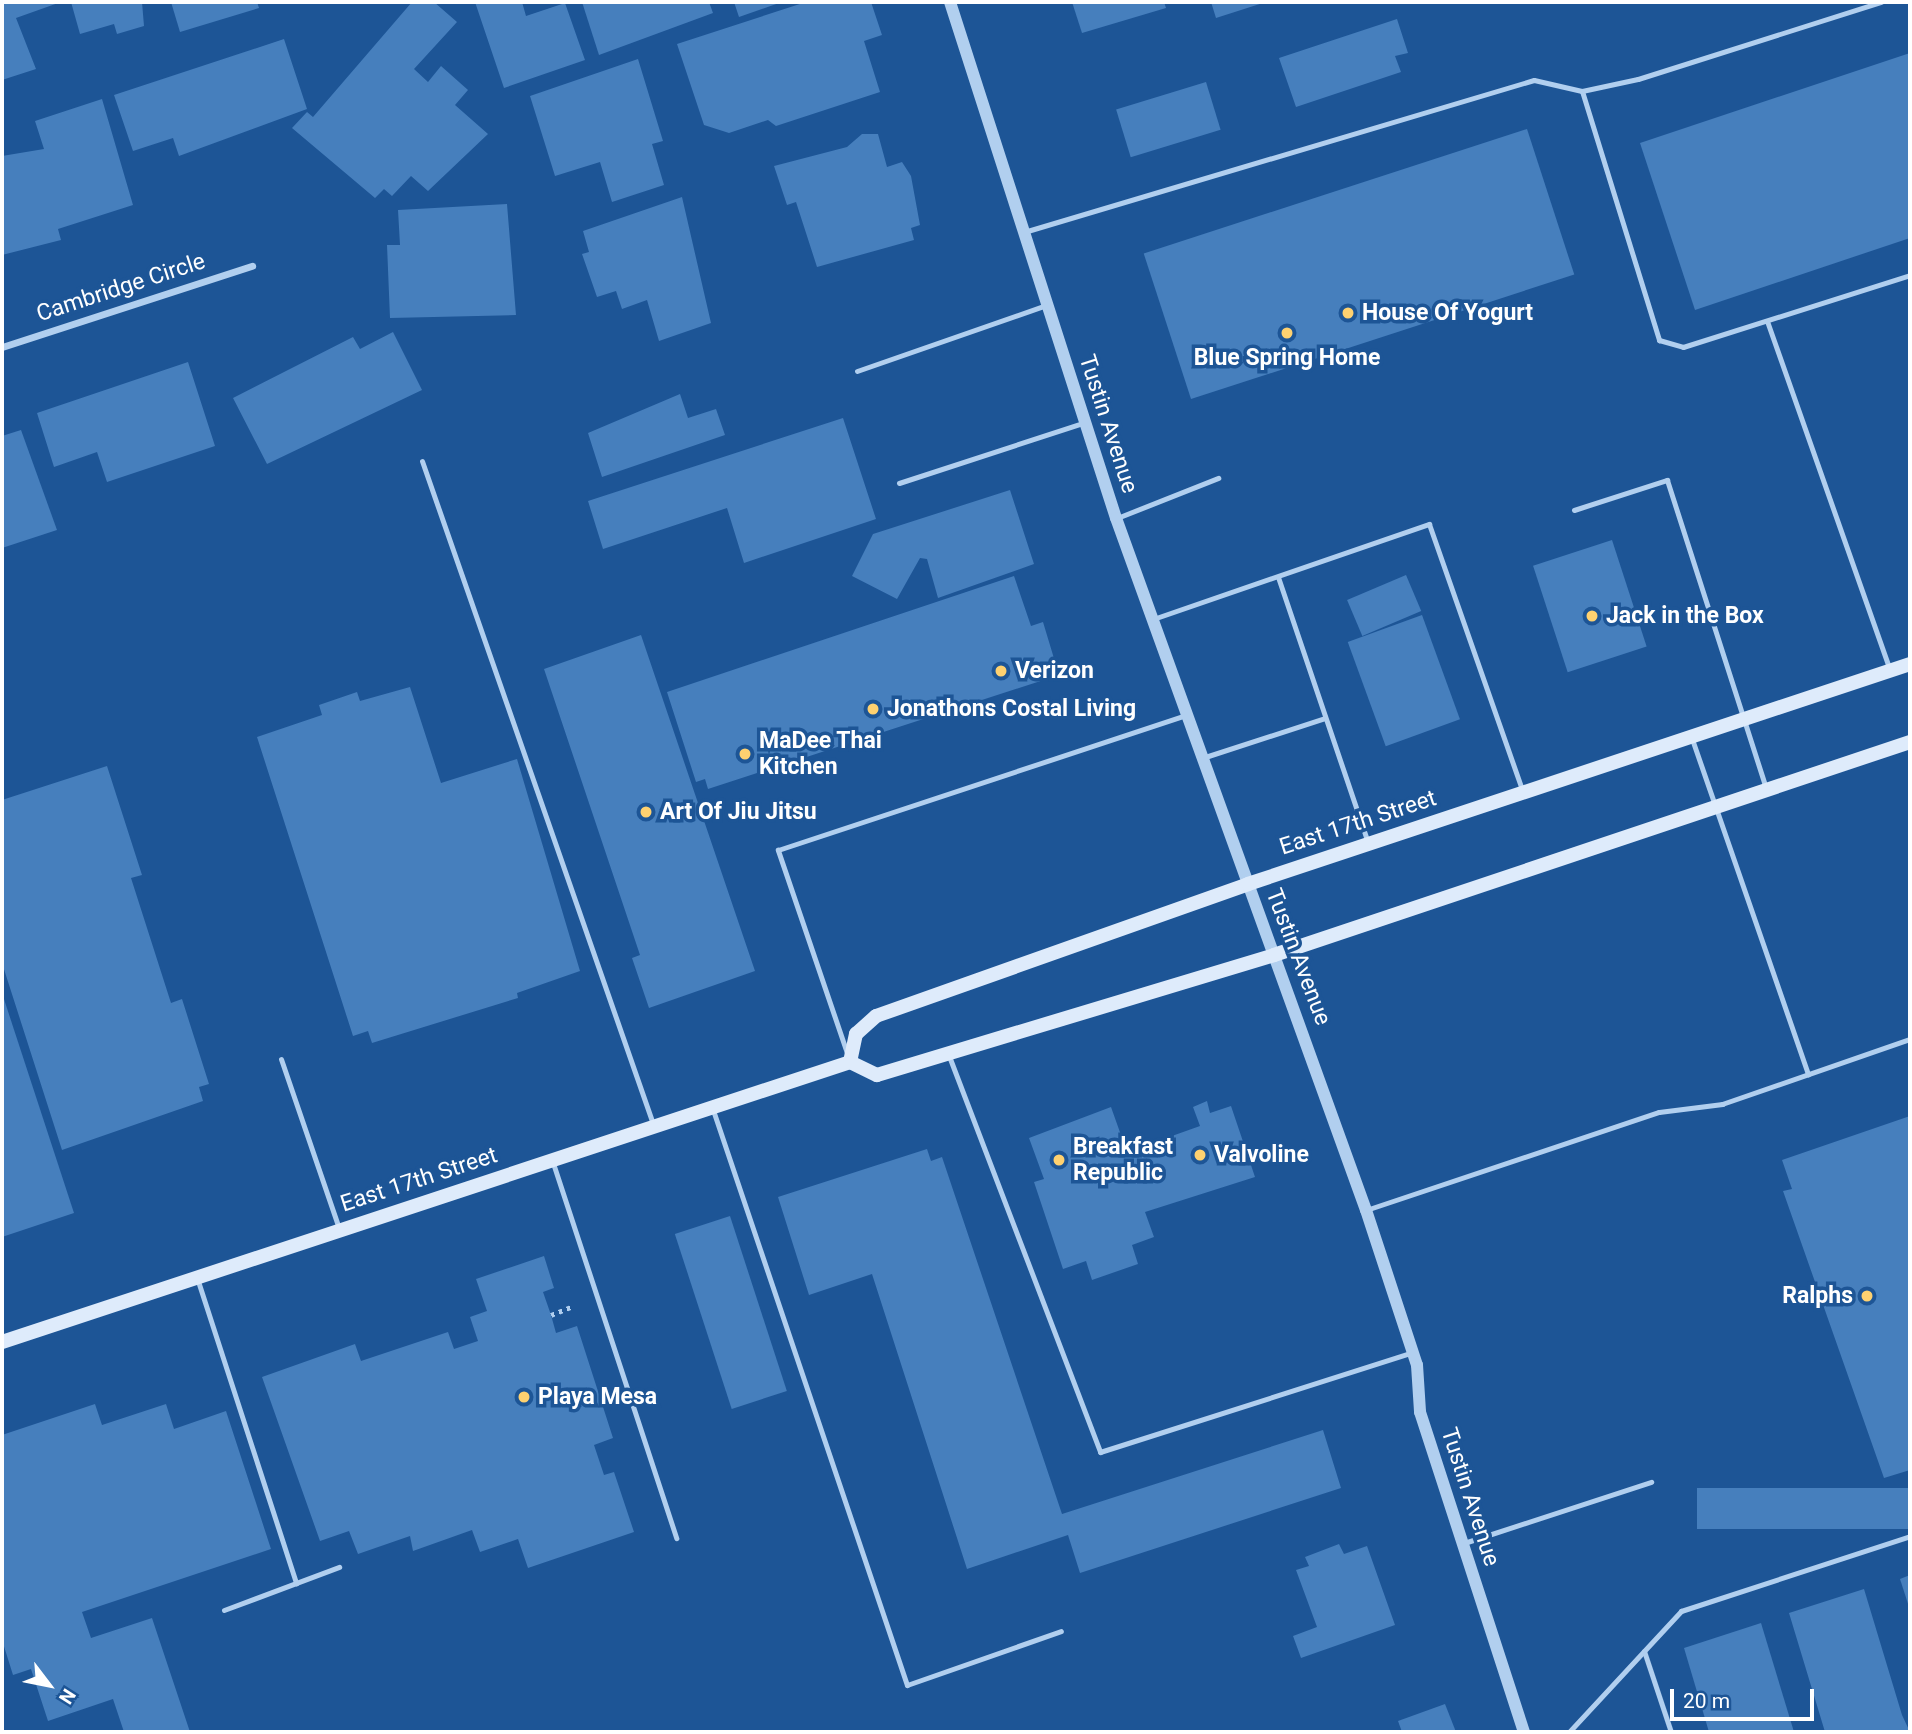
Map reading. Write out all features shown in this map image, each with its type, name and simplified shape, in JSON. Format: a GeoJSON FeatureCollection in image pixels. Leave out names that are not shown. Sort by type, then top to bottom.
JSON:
{"type":"FeatureCollection","features":[{"type":"Feature","properties":{"kind":"main road","name":"East 17th Street"},"geometry":{"type":"LineString","coordinates":[[2,1342],[850,1062],[856,1034],[876,1016],[1248,884],[1744,716],[1910,664]]}},
{"type":"Feature","properties":{"kind":"main road"},"geometry":{"type":"LineString","coordinates":[[850,1062],[877,1075],[949,1056],[1274,955],[1765,786],[1910,742]]}},
{"type":"Feature","properties":{"kind":"street","name":"Tustin Avenue"},"geometry":{"type":"LineString","coordinates":[[950,2],[1116,518],[1156,618],[1202,758],[1366,1210],[1413,1353],[1420,1412],[1524,1732]]}},
{"type":"Feature","properties":{"kind":"street","name":"Cambridge Circle"},"geometry":{"type":"LineString","coordinates":[[2,347],[252,266]]}},
{"type":"Feature","properties":{"kind":"lane"},"geometry":{"type":"LineString","coordinates":[[1024,232],[1534,80],[1582,91],[1881,2]]}},
{"type":"Feature","properties":{"kind":"lane"},"geometry":{"type":"LineString","coordinates":[[1582,91],[1659,341],[1683,346],[1910,275]]}},
{"type":"Feature","properties":{"kind":"lane"},"geometry":{"type":"LineString","coordinates":[[857,371],[1048,305]]}},
{"type":"Feature","properties":{"kind":"lane"},"geometry":{"type":"LineString","coordinates":[[1767,321],[1890,671]]}},
{"type":"Feature","properties":{"kind":"lane"},"geometry":{"type":"LineString","coordinates":[[899,483],[1086,422]]}},
{"type":"Feature","properties":{"kind":"lane"},"geometry":{"type":"LineString","coordinates":[[422,461],[654,1127]]}},
{"type":"Feature","properties":{"kind":"lane"},"geometry":{"type":"LineString","coordinates":[[1116,518],[1219,478]]}},
{"type":"Feature","properties":{"kind":"lane"},"geometry":{"type":"LineString","coordinates":[[1574,510],[1667,480],[1765,786]]}},
{"type":"Feature","properties":{"kind":"lane"},"geometry":{"type":"LineString","coordinates":[[1156,618],[1429,524],[1523,792]]}},
{"type":"Feature","properties":{"kind":"lane"},"geometry":{"type":"LineString","coordinates":[[1278,577],[1368,844]]}},
{"type":"Feature","properties":{"kind":"lane"},"geometry":{"type":"LineString","coordinates":[[850,1062],[778,850],[1188,714]]}},
{"type":"Feature","properties":{"kind":"lane"},"geometry":{"type":"LineString","coordinates":[[1202,758],[1325,718]]}},
{"type":"Feature","properties":{"kind":"lane"},"geometry":{"type":"LineString","coordinates":[[1691,736],[1710,806],[1808,1074]]}},
{"type":"Feature","properties":{"kind":"lane"},"geometry":{"type":"LineString","coordinates":[[1366,1210],[1658,1112],[1722,1104],[1910,1039]]}},
{"type":"Feature","properties":{"kind":"lane"},"geometry":{"type":"LineString","coordinates":[[949,1056],[1100,1452],[1413,1353]]}},
{"type":"Feature","properties":{"kind":"lane"},"geometry":{"type":"LineString","coordinates":[[281,1059],[340,1230]]}},
{"type":"Feature","properties":{"kind":"lane"},"geometry":{"type":"LineString","coordinates":[[712,1107],[907,1685],[1061,1631]]}},
{"type":"Feature","properties":{"kind":"lane"},"geometry":{"type":"LineString","coordinates":[[552,1160],[676,1538]]}},
{"type":"Feature","properties":{"kind":"lane"},"geometry":{"type":"LineString","coordinates":[[197,1278],[296,1583]]}},
{"type":"Feature","properties":{"kind":"lane"},"geometry":{"type":"LineString","coordinates":[[1463,1544],[1651,1482]]}},
{"type":"Feature","properties":{"kind":"lane"},"geometry":{"type":"LineString","coordinates":[[1569,1732],[1681,1611],[1910,1536]]}},
{"type":"Feature","properties":{"kind":"lane"},"geometry":{"type":"LineString","coordinates":[[224,1610],[339,1567]]}},
{"type":"Feature","properties":{"kind":"lane"},"geometry":{"type":"LineString","coordinates":[[1644,1651],[1671,1732]]}},
{"type":"Feature","properties":{"kind":"path"},"geometry":{"type":"LineString","coordinates":[[551,1315],[571,1307]]}},
{"type":"Feature","properties":{"kind":"building"},"geometry":{"type":"Polygon","coordinates":[[[2,2],[61,2],[16,18],[36,69],[2,80],[2,2]]]}},
{"type":"Feature","properties":{"kind":"building"},"geometry":{"type":"Polygon","coordinates":[[[71,2],[142,2],[144,26],[117,34],[114,24],[80,34],[71,2]]]}},
{"type":"Feature","properties":{"kind":"building"},"geometry":{"type":"Polygon","coordinates":[[[171,2],[257,2],[259,8],[180,32],[171,2]]]}},
{"type":"Feature","properties":{"kind":"building"},"geometry":{"type":"Polygon","coordinates":[[[412,2],[434,2],[457,22],[414,69],[428,82],[441,66],[468,90],[455,105],[488,134],[428,191],[411,176],[392,196],[384,189],[375,198],[292,128],[307,112],[313,117],[412,2]]]}},
{"type":"Feature","properties":{"kind":"building"},"geometry":{"type":"Polygon","coordinates":[[[475,2],[522,2],[526,16],[565,3],[585,60],[504,88],[475,2]]]}},
{"type":"Feature","properties":{"kind":"building"},"geometry":{"type":"Polygon","coordinates":[[[582,2],[709,2],[713,13],[599,55],[582,2]]]}},
{"type":"Feature","properties":{"kind":"building"},"geometry":{"type":"Polygon","coordinates":[[[734,2],[782,2],[739,17],[734,2]]]}},
{"type":"Feature","properties":{"kind":"building"},"geometry":{"type":"Polygon","coordinates":[[[806,2],[871,2],[882,35],[864,41],[880,92],[776,126],[768,120],[729,133],[704,125],[677,44],[806,2]]]}},
{"type":"Feature","properties":{"kind":"building"},"geometry":{"type":"Polygon","coordinates":[[[1072,2],[1164,2],[1166,8],[1082,33],[1072,2]]]}},
{"type":"Feature","properties":{"kind":"building"},"geometry":{"type":"Polygon","coordinates":[[[1211,2],[1266,2],[1216,18],[1211,2]]]}},
{"type":"Feature","properties":{"kind":"building"},"geometry":{"type":"Polygon","coordinates":[[[1397,19],[1408,53],[1395,56],[1401,72],[1296,107],[1279,58],[1397,19]]]}},
{"type":"Feature","properties":{"kind":"building"},"geometry":{"type":"Polygon","coordinates":[[[284,39],[307,109],[179,156],[173,138],[133,151],[114,95],[284,39]]]}},
{"type":"Feature","properties":{"kind":"building"},"geometry":{"type":"Polygon","coordinates":[[[1910,53],[1910,238],[1695,310],[1640,143],[1910,53]]]}},
{"type":"Feature","properties":{"kind":"building"},"geometry":{"type":"Polygon","coordinates":[[[638,59],[663,141],[652,144],[664,185],[612,202],[600,162],[555,176],[530,96],[638,59]]]}},
{"type":"Feature","properties":{"kind":"building"},"geometry":{"type":"Polygon","coordinates":[[[1206,82],[1221,130],[1131,157],[1116,109],[1206,82]]]}},
{"type":"Feature","properties":{"kind":"building"},"geometry":{"type":"Polygon","coordinates":[[[102,99],[133,205],[58,229],[61,240],[2,255],[2,156],[44,149],[35,121],[102,99]]]}},
{"type":"Feature","properties":{"kind":"building"},"geometry":{"type":"Polygon","coordinates":[[[1527,129],[1574,275],[1191,399],[1144,254],[1527,129]]]}},
{"type":"Feature","properties":{"kind":"building"},"geometry":{"type":"Polygon","coordinates":[[[862,134],[878,134],[887,167],[902,162],[911,176],[920,225],[911,228],[914,240],[817,267],[796,202],[787,205],[774,166],[847,147],[862,134]]]}},
{"type":"Feature","properties":{"kind":"building"},"geometry":{"type":"Polygon","coordinates":[[[682,197],[711,323],[659,341],[647,300],[622,309],[616,291],[597,297],[582,254],[589,252],[583,231],[682,197]]]}},
{"type":"Feature","properties":{"kind":"building"},"geometry":{"type":"Polygon","coordinates":[[[507,204],[516,315],[390,318],[387,245],[400,245],[398,210],[507,204]]]}},
{"type":"Feature","properties":{"kind":"building"},"geometry":{"type":"Polygon","coordinates":[[[393,332],[422,390],[267,464],[233,398],[353,337],[360,349],[393,332]]]}},
{"type":"Feature","properties":{"kind":"building"},"geometry":{"type":"Polygon","coordinates":[[[188,362],[215,446],[107,482],[97,452],[54,467],[37,413],[188,362]]]}},
{"type":"Feature","properties":{"kind":"building"},"geometry":{"type":"Polygon","coordinates":[[[680,394],[688,418],[716,409],[725,435],[602,477],[588,433],[680,394]]]}},
{"type":"Feature","properties":{"kind":"building"},"geometry":{"type":"Polygon","coordinates":[[[843,418],[876,519],[744,563],[727,508],[603,549],[588,501],[843,418]]]}},
{"type":"Feature","properties":{"kind":"building"},"geometry":{"type":"Polygon","coordinates":[[[21,430],[57,530],[2,548],[2,436],[21,430]]]}},
{"type":"Feature","properties":{"kind":"building"},"geometry":{"type":"Polygon","coordinates":[[[1010,490],[1034,564],[938,598],[927,559],[920,558],[897,599],[852,576],[873,534],[1010,490]]]}},
{"type":"Feature","properties":{"kind":"building","name":"Jack in the Box"},"geometry":{"type":"Polygon","coordinates":[[[1612,540],[1647,647],[1568,672],[1533,566],[1612,540]]]}},
{"type":"Feature","properties":{"kind":"building"},"geometry":{"type":"Polygon","coordinates":[[[1406,575],[1421,611],[1362,636],[1347,600],[1406,575]]]}},
{"type":"Feature","properties":{"kind":"building"},"geometry":{"type":"Polygon","coordinates":[[[1014,576],[1031,626],[1043,622],[1059,675],[708,789],[705,779],[696,782],[667,692],[1014,576]]]}},
{"type":"Feature","properties":{"kind":"building"},"geometry":{"type":"Polygon","coordinates":[[[1422,615],[1460,719],[1386,746],[1348,642],[1422,615]]]}},
{"type":"Feature","properties":{"kind":"building","name":"Art Of Jiu Jitsu"},"geometry":{"type":"Polygon","coordinates":[[[641,635],[755,971],[649,1008],[632,958],[640,955],[544,669],[641,635]]]}},
{"type":"Feature","properties":{"kind":"building"},"geometry":{"type":"Polygon","coordinates":[[[410,687],[441,783],[517,759],[580,971],[517,993],[518,998],[372,1043],[368,1031],[353,1036],[257,737],[322,715],[319,705],[357,692],[360,701],[410,687]]]}},
{"type":"Feature","properties":{"kind":"building"},"geometry":{"type":"Polygon","coordinates":[[[107,766],[142,875],[131,878],[171,1003],[182,999],[209,1084],[199,1087],[203,1101],[62,1150],[2,963],[2,800],[107,766]]]}},
{"type":"Feature","properties":{"kind":"building"},"geometry":{"type":"Polygon","coordinates":[[[2,993],[74,1213],[2,1237],[2,993]]]}},
{"type":"Feature","properties":{"kind":"building"},"geometry":{"type":"Polygon","coordinates":[[[1207,1101],[1210,1113],[1231,1106],[1255,1177],[1145,1212],[1154,1237],[1132,1245],[1138,1264],[1092,1280],[1086,1261],[1063,1269],[1034,1182],[1044,1179],[1029,1138],[1111,1107],[1127,1152],[1200,1126],[1193,1107],[1207,1101]]]}},
{"type":"Feature","properties":{"kind":"building","name":"Ralphs"},"geometry":{"type":"Polygon","coordinates":[[[1910,1116],[1910,1470],[1884,1478],[1783,1191],[1792,1189],[1782,1160],[1910,1116]]]}},
{"type":"Feature","properties":{"kind":"building"},"geometry":{"type":"Polygon","coordinates":[[[927,1149],[931,1161],[942,1157],[1062,1514],[1323,1430],[1341,1488],[1080,1573],[1068,1535],[967,1569],[872,1274],[809,1295],[778,1197],[927,1149]]]}},
{"type":"Feature","properties":{"kind":"building"},"geometry":{"type":"Polygon","coordinates":[[[730,1216],[787,1391],[732,1409],[675,1234],[730,1216]]]}},
{"type":"Feature","properties":{"kind":"building"},"geometry":{"type":"Polygon","coordinates":[[[544,1256],[554,1288],[543,1292],[556,1333],[577,1326],[613,1438],[594,1445],[604,1475],[614,1472],[634,1532],[528,1568],[518,1539],[480,1552],[472,1530],[413,1551],[410,1536],[358,1554],[349,1531],[320,1541],[262,1377],[355,1344],[361,1361],[448,1332],[454,1349],[478,1341],[470,1317],[487,1311],[476,1279],[544,1256]]]}},
{"type":"Feature","properties":{"kind":"building"},"geometry":{"type":"Polygon","coordinates":[[[95,1404],[102,1425],[166,1404],[174,1429],[226,1411],[271,1549],[82,1612],[91,1638],[152,1618],[190,1732],[124,1732],[113,1699],[48,1721],[31,1669],[13,1675],[2,1640],[2,1435],[95,1404]]]}},
{"type":"Feature","properties":{"kind":"building"},"geometry":{"type":"Polygon","coordinates":[[[1697,1488],[1910,1488],[1910,1529],[1697,1529],[1697,1488]]]}},
{"type":"Feature","properties":{"kind":"building"},"geometry":{"type":"Polygon","coordinates":[[[1339,1544],[1344,1554],[1367,1546],[1395,1625],[1301,1658],[1293,1636],[1317,1627],[1296,1570],[1309,1566],[1305,1557],[1339,1544]]]}},
{"type":"Feature","properties":{"kind":"building"},"geometry":{"type":"Polygon","coordinates":[[[1910,1575],[1910,1610],[1900,1579],[1910,1575]]]}},
{"type":"Feature","properties":{"kind":"building"},"geometry":{"type":"Polygon","coordinates":[[[1864,1589],[1902,1715],[1910,1732],[1825,1732],[1789,1613],[1864,1589]]]}},
{"type":"Feature","properties":{"kind":"building"},"geometry":{"type":"Polygon","coordinates":[[[1761,1623],[1794,1732],[1709,1732],[1684,1648],[1761,1623]]]}},
{"type":"Feature","properties":{"kind":"building"},"geometry":{"type":"Polygon","coordinates":[[[1445,1704],[1456,1732],[1402,1732],[1398,1721],[1445,1704]]]}},
{"type":"Feature","properties":{"kind":"place","name":"House Of Yogurt"},"geometry":{"type":"Point","coordinates":[1348,313]}},
{"type":"Feature","properties":{"kind":"place","name":"Blue Spring Home"},"geometry":{"type":"Point","coordinates":[1287,333]}},
{"type":"Feature","properties":{"kind":"place","name":"Jack in the Box"},"geometry":{"type":"Point","coordinates":[1592,616]}},
{"type":"Feature","properties":{"kind":"place","name":"Verizon"},"geometry":{"type":"Point","coordinates":[1001,671]}},
{"type":"Feature","properties":{"kind":"place","name":"Jonathons Costal Living"},"geometry":{"type":"Point","coordinates":[873,709]}},
{"type":"Feature","properties":{"kind":"place","name":"MaDee Thai Kitchen"},"geometry":{"type":"Point","coordinates":[745,754]}},
{"type":"Feature","properties":{"kind":"place","name":"Art Of Jiu Jitsu"},"geometry":{"type":"Point","coordinates":[646,812]}},
{"type":"Feature","properties":{"kind":"place","name":"Valvoline"},"geometry":{"type":"Point","coordinates":[1200,1155]}},
{"type":"Feature","properties":{"kind":"place","name":"Breakfast Republic"},"geometry":{"type":"Point","coordinates":[1059,1160]}},
{"type":"Feature","properties":{"kind":"place","name":"Ralphs"},"geometry":{"type":"Point","coordinates":[1867,1296]}},
{"type":"Feature","properties":{"kind":"place","name":"Playa Mesa"},"geometry":{"type":"Point","coordinates":[524,1397]}}]}
